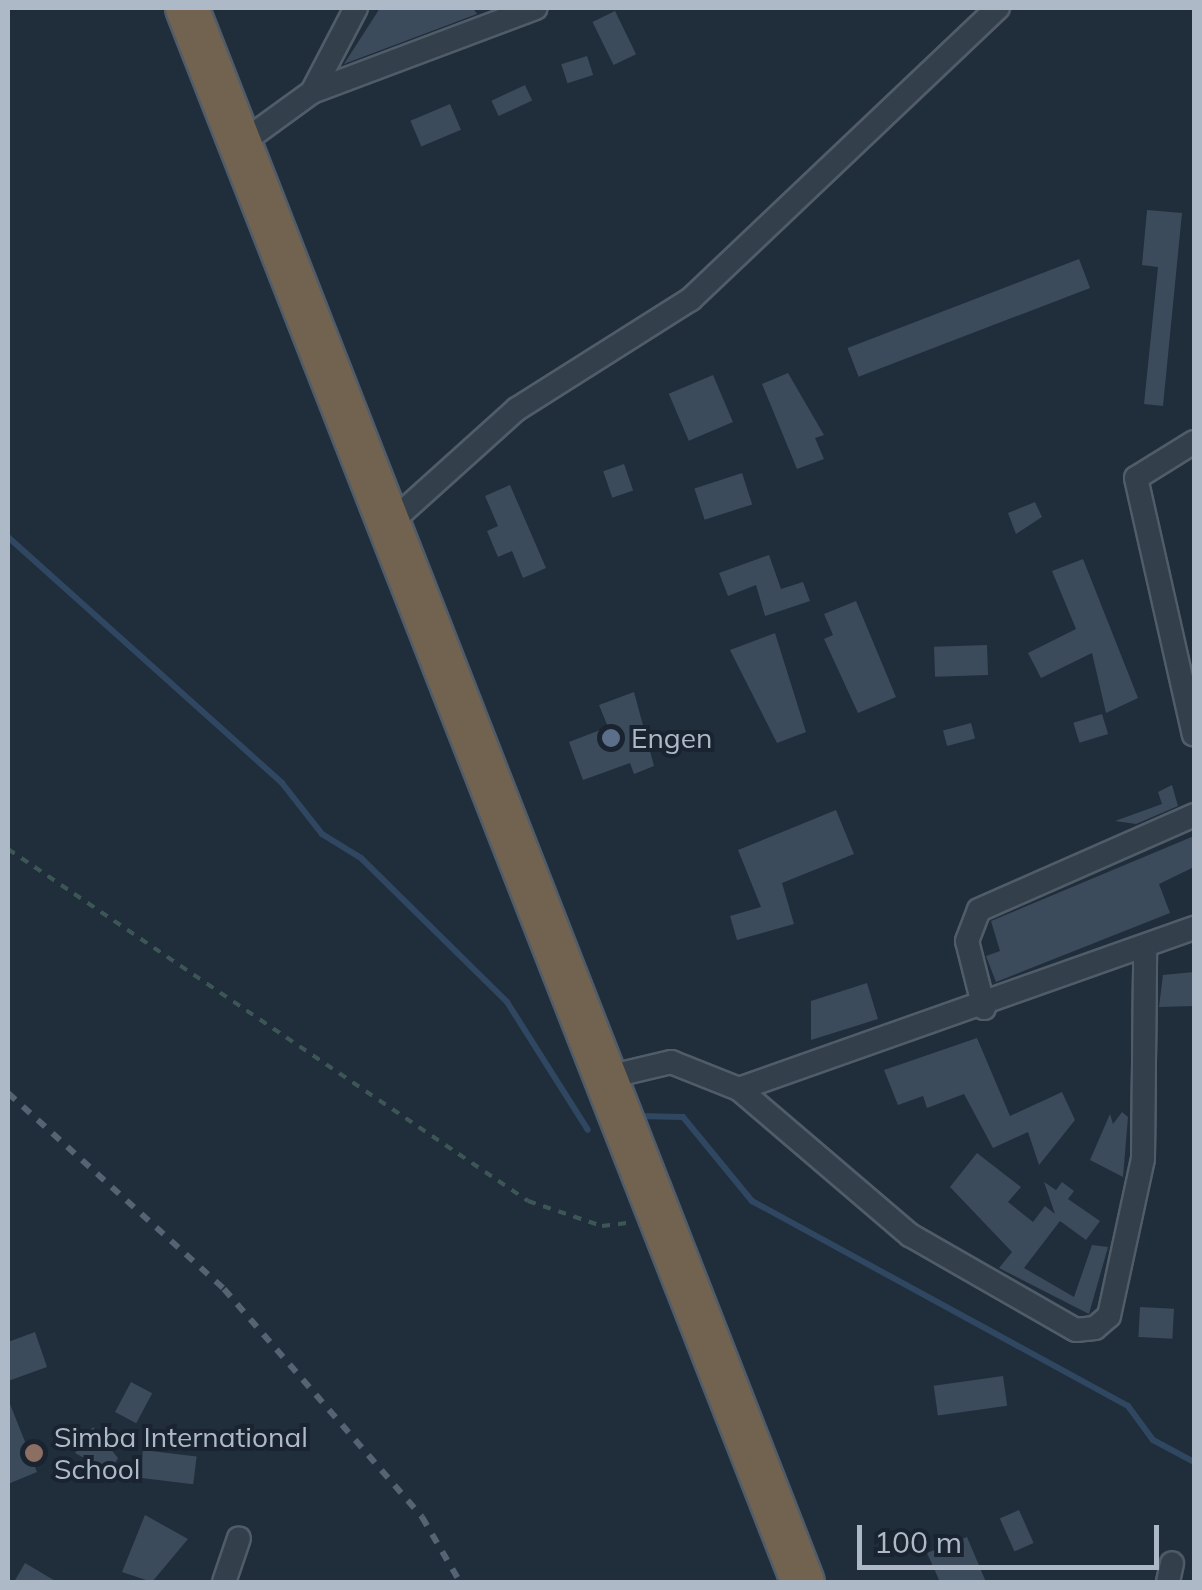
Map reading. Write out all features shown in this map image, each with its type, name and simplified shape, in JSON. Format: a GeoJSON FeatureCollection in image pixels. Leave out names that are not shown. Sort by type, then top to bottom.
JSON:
{"type":"FeatureCollection","features":[{"type":"Feature","properties":{"kind":"highway"},"geometry":{"type":"LineString","coordinates":[[187,8],[803,1582]]}},
{"type":"Feature","properties":{"kind":"street"},"geometry":{"type":"LineString","coordinates":[[312,92],[356,8]]}},
{"type":"Feature","properties":{"kind":"street"},"geometry":{"type":"LineString","coordinates":[[239,144],[312,92],[536,8]]}},
{"type":"Feature","properties":{"kind":"street"},"geometry":{"type":"LineString","coordinates":[[388,525],[517,409],[691,299],[998,8]]}},
{"type":"Feature","properties":{"kind":"street"},"geometry":{"type":"LineString","coordinates":[[1194,442],[1136,478],[1194,735]]}},
{"type":"Feature","properties":{"kind":"street"},"geometry":{"type":"LineString","coordinates":[[984,1008],[967,941],[979,910],[1194,814]]}},
{"type":"Feature","properties":{"kind":"street"},"geometry":{"type":"LineString","coordinates":[[740,1089],[1145,951],[1194,928]]}},
{"type":"Feature","properties":{"kind":"street"},"geometry":{"type":"LineString","coordinates":[[608,1076],[670,1062],[740,1089],[910,1235],[1076,1330],[1095,1328],[1109,1316],[1143,1158],[1145,951]]}},
{"type":"Feature","properties":{"kind":"street"},"geometry":{"type":"LineString","coordinates":[[224,1582],[239,1538]]}},
{"type":"Feature","properties":{"kind":"path"},"geometry":{"type":"LineString","coordinates":[[8,848],[528,1201],[602,1226],[662,1219]]}},
{"type":"Feature","properties":{"kind":"building"},"geometry":{"type":"Polygon","coordinates":[[[380,8],[473,8],[477,14],[344,64],[380,8]]]}},
{"type":"Feature","properties":{"kind":"building"},"geometry":{"type":"Polygon","coordinates":[[[615,11],[636,54],[614,65],[593,22],[615,11]]]}},
{"type":"Feature","properties":{"kind":"building"},"geometry":{"type":"Polygon","coordinates":[[[587,56],[593,75],[568,83],[561,64],[587,56]]]}},
{"type":"Feature","properties":{"kind":"building"},"geometry":{"type":"Polygon","coordinates":[[[525,85],[532,100],[499,116],[491,101],[525,85]]]}},
{"type":"Feature","properties":{"kind":"building"},"geometry":{"type":"Polygon","coordinates":[[[450,104],[461,130],[421,147],[410,121],[450,104]]]}},
{"type":"Feature","properties":{"kind":"building"},"geometry":{"type":"Polygon","coordinates":[[[1147,210],[1182,213],[1163,406],[1144,404],[1158,267],[1142,265],[1147,210]]]}},
{"type":"Feature","properties":{"kind":"building"},"geometry":{"type":"Polygon","coordinates":[[[1079,259],[1090,288],[859,377],[847,348],[1079,259]]]}},
{"type":"Feature","properties":{"kind":"building"},"geometry":{"type":"Polygon","coordinates":[[[788,373],[824,435],[815,438],[824,459],[797,469],[762,384],[788,373]]]}},
{"type":"Feature","properties":{"kind":"building"},"geometry":{"type":"Polygon","coordinates":[[[713,375],[733,422],[689,441],[669,394],[713,375]]]}},
{"type":"Feature","properties":{"kind":"building"},"geometry":{"type":"Polygon","coordinates":[[[624,464],[633,490],[612,498],[603,471],[624,464]]]}},
{"type":"Feature","properties":{"kind":"building"},"geometry":{"type":"Polygon","coordinates":[[[742,473],[752,504],[705,520],[694,488],[742,473]]]}},
{"type":"Feature","properties":{"kind":"building"},"geometry":{"type":"Polygon","coordinates":[[[510,485],[546,568],[523,578],[512,551],[498,557],[487,531],[498,526],[485,496],[510,485]]]}},
{"type":"Feature","properties":{"kind":"building"},"geometry":{"type":"Polygon","coordinates":[[[1035,502],[1042,517],[1016,534],[1008,513],[1035,502]]]}},
{"type":"Feature","properties":{"kind":"building"},"geometry":{"type":"Polygon","coordinates":[[[769,555],[781,589],[803,582],[810,601],[765,616],[756,585],[728,596],[719,573],[769,555]]]}},
{"type":"Feature","properties":{"kind":"building"},"geometry":{"type":"Polygon","coordinates":[[[1083,559],[1138,698],[1106,713],[1092,653],[1041,678],[1028,653],[1076,629],[1052,571],[1083,559]]]}},
{"type":"Feature","properties":{"kind":"building"},"geometry":{"type":"Polygon","coordinates":[[[856,601],[896,697],[858,713],[824,639],[833,635],[824,614],[856,601]]]}},
{"type":"Feature","properties":{"kind":"building"},"geometry":{"type":"Polygon","coordinates":[[[775,633],[806,732],[777,743],[730,650],[775,633]]]}},
{"type":"Feature","properties":{"kind":"building"},"geometry":{"type":"Polygon","coordinates":[[[987,645],[988,675],[935,677],[934,647],[987,645]]]}},
{"type":"Feature","properties":{"kind":"building"},"geometry":{"type":"Polygon","coordinates":[[[634,692],[654,766],[634,774],[630,763],[583,780],[569,742],[608,727],[599,705],[634,692]]]}},
{"type":"Feature","properties":{"kind":"building"},"geometry":{"type":"Polygon","coordinates":[[[1102,714],[1108,734],[1079,743],[1073,723],[1102,714]]]}},
{"type":"Feature","properties":{"kind":"building"},"geometry":{"type":"Polygon","coordinates":[[[971,723],[975,738],[947,746],[943,731],[971,723]]]}},
{"type":"Feature","properties":{"kind":"building"},"geometry":{"type":"Polygon","coordinates":[[[1172,785],[1178,806],[1136,824],[1115,821],[1162,804],[1158,792],[1172,785]]]}},
{"type":"Feature","properties":{"kind":"building"},"geometry":{"type":"Polygon","coordinates":[[[836,810],[854,854],[782,883],[794,924],[737,940],[730,916],[761,907],[738,850],[836,810]]]}},
{"type":"Feature","properties":{"kind":"building"},"geometry":{"type":"Polygon","coordinates":[[[1194,836],[1194,867],[1159,884],[1170,913],[996,982],[986,956],[1000,951],[991,921],[1194,836]]]}},
{"type":"Feature","properties":{"kind":"building"},"geometry":{"type":"Polygon","coordinates":[[[1194,972],[1194,1006],[1159,1007],[1163,975],[1194,972]]]}},
{"type":"Feature","properties":{"kind":"building"},"geometry":{"type":"Polygon","coordinates":[[[867,983],[878,1019],[811,1040],[811,1001],[867,983]]]}},
{"type":"Feature","properties":{"kind":"building"},"geometry":{"type":"Polygon","coordinates":[[[977,1038],[1010,1116],[1062,1092],[1075,1120],[1039,1165],[1028,1132],[993,1148],[964,1094],[927,1108],[923,1096],[898,1105],[884,1070],[977,1038]]]}},
{"type":"Feature","properties":{"kind":"building"},"geometry":{"type":"Polygon","coordinates":[[[1122,1112],[1128,1117],[1123,1177],[1090,1160],[1110,1114],[1113,1124],[1122,1112]]]}},
{"type":"Feature","properties":{"kind":"building"},"geometry":{"type":"Polygon","coordinates":[[[977,1153],[1021,1187],[1008,1202],[1033,1222],[1045,1206],[1055,1214],[1044,1182],[1056,1190],[1062,1182],[1074,1191],[1068,1199],[1100,1221],[1086,1240],[1060,1221],[1024,1268],[1074,1297],[1092,1245],[1108,1247],[1089,1314],[999,1268],[1012,1252],[950,1187],[977,1153]]]}},
{"type":"Feature","properties":{"kind":"building"},"geometry":{"type":"Polygon","coordinates":[[[1140,1307],[1174,1309],[1172,1339],[1138,1337],[1140,1307]]]}},
{"type":"Feature","properties":{"kind":"building"},"geometry":{"type":"Polygon","coordinates":[[[35,1332],[47,1367],[8,1381],[8,1342],[35,1332]]]}},
{"type":"Feature","properties":{"kind":"building"},"geometry":{"type":"Polygon","coordinates":[[[1003,1376],[1007,1406],[938,1415],[934,1386],[1003,1376]]]}},
{"type":"Feature","properties":{"kind":"building"},"geometry":{"type":"Polygon","coordinates":[[[131,1382],[152,1393],[136,1423],[115,1412],[131,1382]]]}},
{"type":"Feature","properties":{"kind":"building"},"geometry":{"type":"Polygon","coordinates":[[[8,1399],[37,1472],[8,1484],[8,1399]]]}},
{"type":"Feature","properties":{"kind":"building"},"geometry":{"type":"Polygon","coordinates":[[[93,1427],[118,1458],[110,1472],[75,1453],[93,1427]]]}},
{"type":"Feature","properties":{"kind":"building"},"geometry":{"type":"Polygon","coordinates":[[[143,1450],[197,1457],[193,1484],[140,1478],[143,1450]]]}},
{"type":"Feature","properties":{"kind":"building"},"geometry":{"type":"Polygon","coordinates":[[[1019,1510],[1034,1543],[1014,1551],[1000,1519],[1019,1510]]]}},
{"type":"Feature","properties":{"kind":"building"},"geometry":{"type":"Polygon","coordinates":[[[145,1515],[188,1539],[152,1582],[122,1572],[145,1515]]]}},
{"type":"Feature","properties":{"kind":"building"},"geometry":{"type":"Polygon","coordinates":[[[967,1537],[986,1582],[940,1582],[927,1553],[967,1537]]]}},
{"type":"Feature","properties":{"kind":"building"},"geometry":{"type":"Polygon","coordinates":[[[25,1563],[57,1582],[14,1582],[25,1563]]]}},
{"type":"Feature","properties":{"kind":"waterway"},"geometry":{"type":"LineString","coordinates":[[8,537],[282,783],[322,834],[361,858],[507,1002],[588,1130]]}},
{"type":"Feature","properties":{"kind":"waterway"},"geometry":{"type":"LineString","coordinates":[[637,1116],[683,1117],[752,1201],[1128,1406],[1153,1440],[1194,1462]]}},
{"type":"Feature","properties":{"kind":"railway"},"geometry":{"type":"LineString","coordinates":[[8,1093],[224,1289],[422,1517],[460,1582]]}},
{"type":"Feature","properties":{"kind":"place","name":"Engen"},"geometry":{"type":"Point","coordinates":[611,738]}},
{"type":"Feature","properties":{"kind":"place","name":"Simba International School"},"geometry":{"type":"Point","coordinates":[34,1453]}}]}
